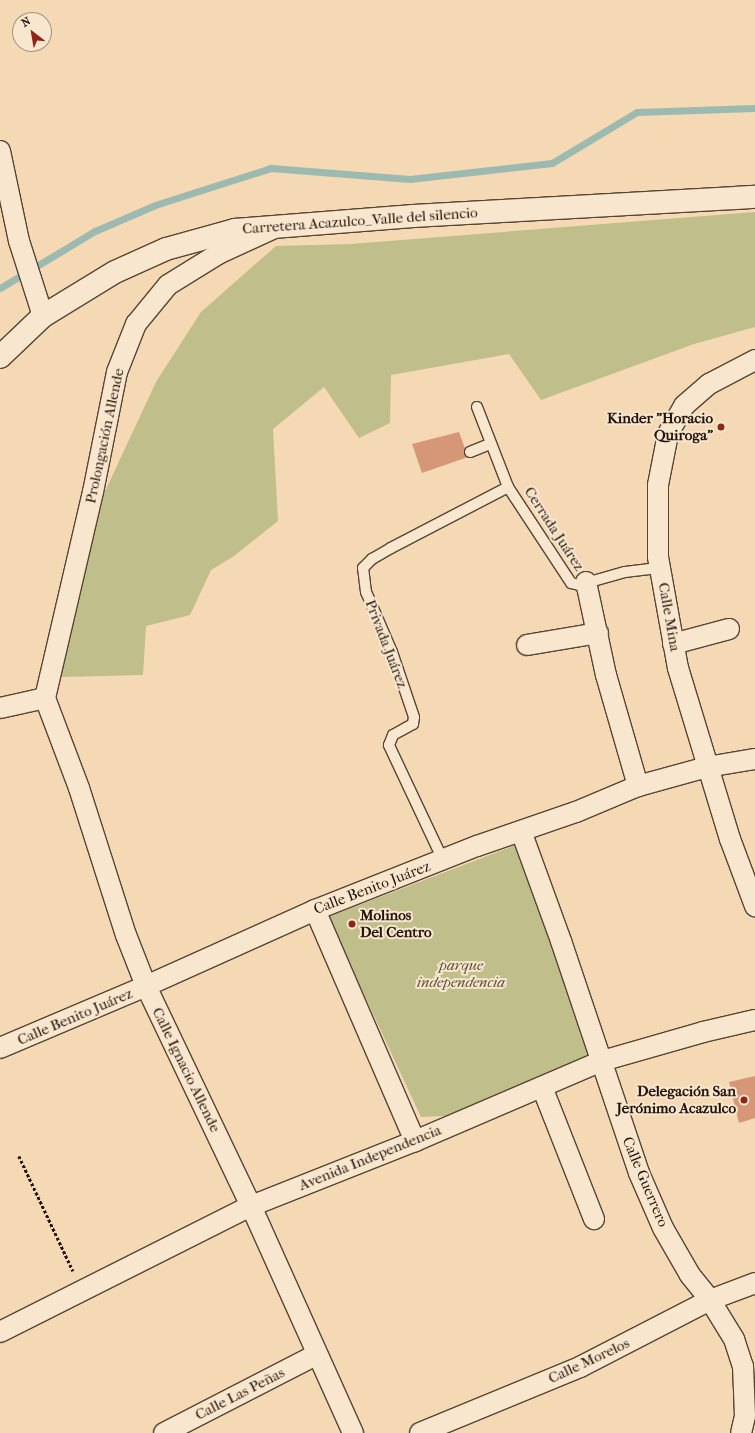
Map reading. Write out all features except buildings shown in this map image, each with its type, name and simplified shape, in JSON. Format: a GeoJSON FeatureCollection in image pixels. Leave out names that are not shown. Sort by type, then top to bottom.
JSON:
{"type":"FeatureCollection","features":[{"type":"Feature","properties":{"kind":"main road","name":"Carretera Acazulco_Valle del silencio"},"geometry":{"type":"LineString","coordinates":[[0,357],[43,316],[115,272],[166,248],[235,230],[436,214],[755,197]]}},
{"type":"Feature","properties":{"kind":"street"},"geometry":{"type":"LineString","coordinates":[[0,152],[3,184],[19,241],[43,316]]}},
{"type":"Feature","properties":{"kind":"street","name":"Prolongación Allende"},"geometry":{"type":"LineString","coordinates":[[44,698],[93,492],[117,372],[136,324],[168,285],[218,254],[278,226]]}},
{"type":"Feature","properties":{"kind":"street","name":"Calle Mina"},"geometry":{"type":"LineString","coordinates":[[755,360],[709,384],[684,406],[668,434],[658,485],[660,568],[678,668],[730,839],[755,906]]}},
{"type":"Feature","properties":{"kind":"street"},"geometry":{"type":"LineString","coordinates":[[586,582],[606,675],[638,786]]}},
{"type":"Feature","properties":{"kind":"street"},"geometry":{"type":"LineString","coordinates":[[673,644],[729,629]]}},
{"type":"Feature","properties":{"kind":"street"},"geometry":{"type":"LineString","coordinates":[[527,646],[598,633]]}},
{"type":"Feature","properties":{"kind":"street"},"geometry":{"type":"LineString","coordinates":[[0,708],[44,698]]}},
{"type":"Feature","properties":{"kind":"street","name":"Calle Ignacio Allende"},"geometry":{"type":"LineString","coordinates":[[44,698],[79,788],[126,935],[146,986],[251,1206],[316,1355],[353,1433]]}},
{"type":"Feature","properties":{"kind":"street","name":"Calle Benito Juárez"},"geometry":{"type":"LineString","coordinates":[[0,1048],[146,986],[315,910],[444,860],[638,786],[707,767],[755,759]]}},
{"type":"Feature","properties":{"kind":"street","name":"Calle Guerrero"},"geometry":{"type":"LineString","coordinates":[[521,831],[602,1061],[639,1174],[664,1228],[690,1275],[710,1300],[734,1340],[743,1366],[745,1416],[741,1433]]}},
{"type":"Feature","properties":{"kind":"street"},"geometry":{"type":"LineString","coordinates":[[315,910],[415,1141]]}},
{"type":"Feature","properties":{"kind":"street","name":"Avenida Independencia"},"geometry":{"type":"LineString","coordinates":[[0,1332],[251,1206],[415,1141],[602,1061],[703,1032],[755,1020]]}},
{"type":"Feature","properties":{"kind":"street"},"geometry":{"type":"LineString","coordinates":[[542,1087],[594,1219]]}},
{"type":"Feature","properties":{"kind":"street","name":"Calle Morelos"},"geometry":{"type":"LineString","coordinates":[[420,1433],[580,1367],[710,1300],[755,1283]]}},
{"type":"Feature","properties":{"kind":"street","name":"Calle Las Peñas"},"geometry":{"type":"LineString","coordinates":[[164,1433],[316,1355]]}},
{"type":"Feature","properties":{"kind":"lane","name":"Cerrada Juárez"},"geometry":{"type":"LineString","coordinates":[[477,407],[490,444],[508,486],[566,579],[574,585],[625,572],[660,568]]}},
{"type":"Feature","properties":{"kind":"lane"},"geometry":{"type":"LineString","coordinates":[[470,452],[490,444]]}},
{"type":"Feature","properties":{"kind":"lane","name":"Privada Juárez"},"geometry":{"type":"LineString","coordinates":[[444,860],[389,745],[393,735],[413,724],[414,717],[392,652],[366,592],[364,568],[372,558],[508,486]]}},
{"type":"Feature","properties":{"kind":"path"},"geometry":{"type":"LineString","coordinates":[[19,1156],[83,1291]]}},
{"type":"Feature","properties":{"kind":"green space"},"geometry":{"type":"Polygon","coordinates":[[[755,212],[755,327],[694,344],[541,400],[509,354],[391,375],[390,423],[359,438],[324,387],[273,429],[278,521],[234,556],[211,570],[190,615],[146,626],[143,675],[61,677],[67,592],[101,500],[156,382],[201,312],[276,246],[351,244],[755,212]]]}},
{"type":"Feature","properties":{"kind":"green space","name":"parque independencia"},"geometry":{"type":"Polygon","coordinates":[[[516,845],[597,1057],[462,1115],[421,1117],[328,917],[516,845]]]}},
{"type":"Feature","properties":{"kind":"waterway"},"geometry":{"type":"LineString","coordinates":[[0,288],[95,231],[155,205],[271,168],[410,179],[552,163],[637,112],[755,108]]}},
{"type":"Feature","properties":{"kind":"place","name":"Kinder \"Horacio Quiroga\""},"geometry":{"type":"Point","coordinates":[721,427]}},
{"type":"Feature","properties":{"kind":"place","name":"Molinos Del Centro"},"geometry":{"type":"Point","coordinates":[352,924]}},
{"type":"Feature","properties":{"kind":"place","name":"Delegación San Jerónimo Acazulco"},"geometry":{"type":"Point","coordinates":[744,1100]}}]}
